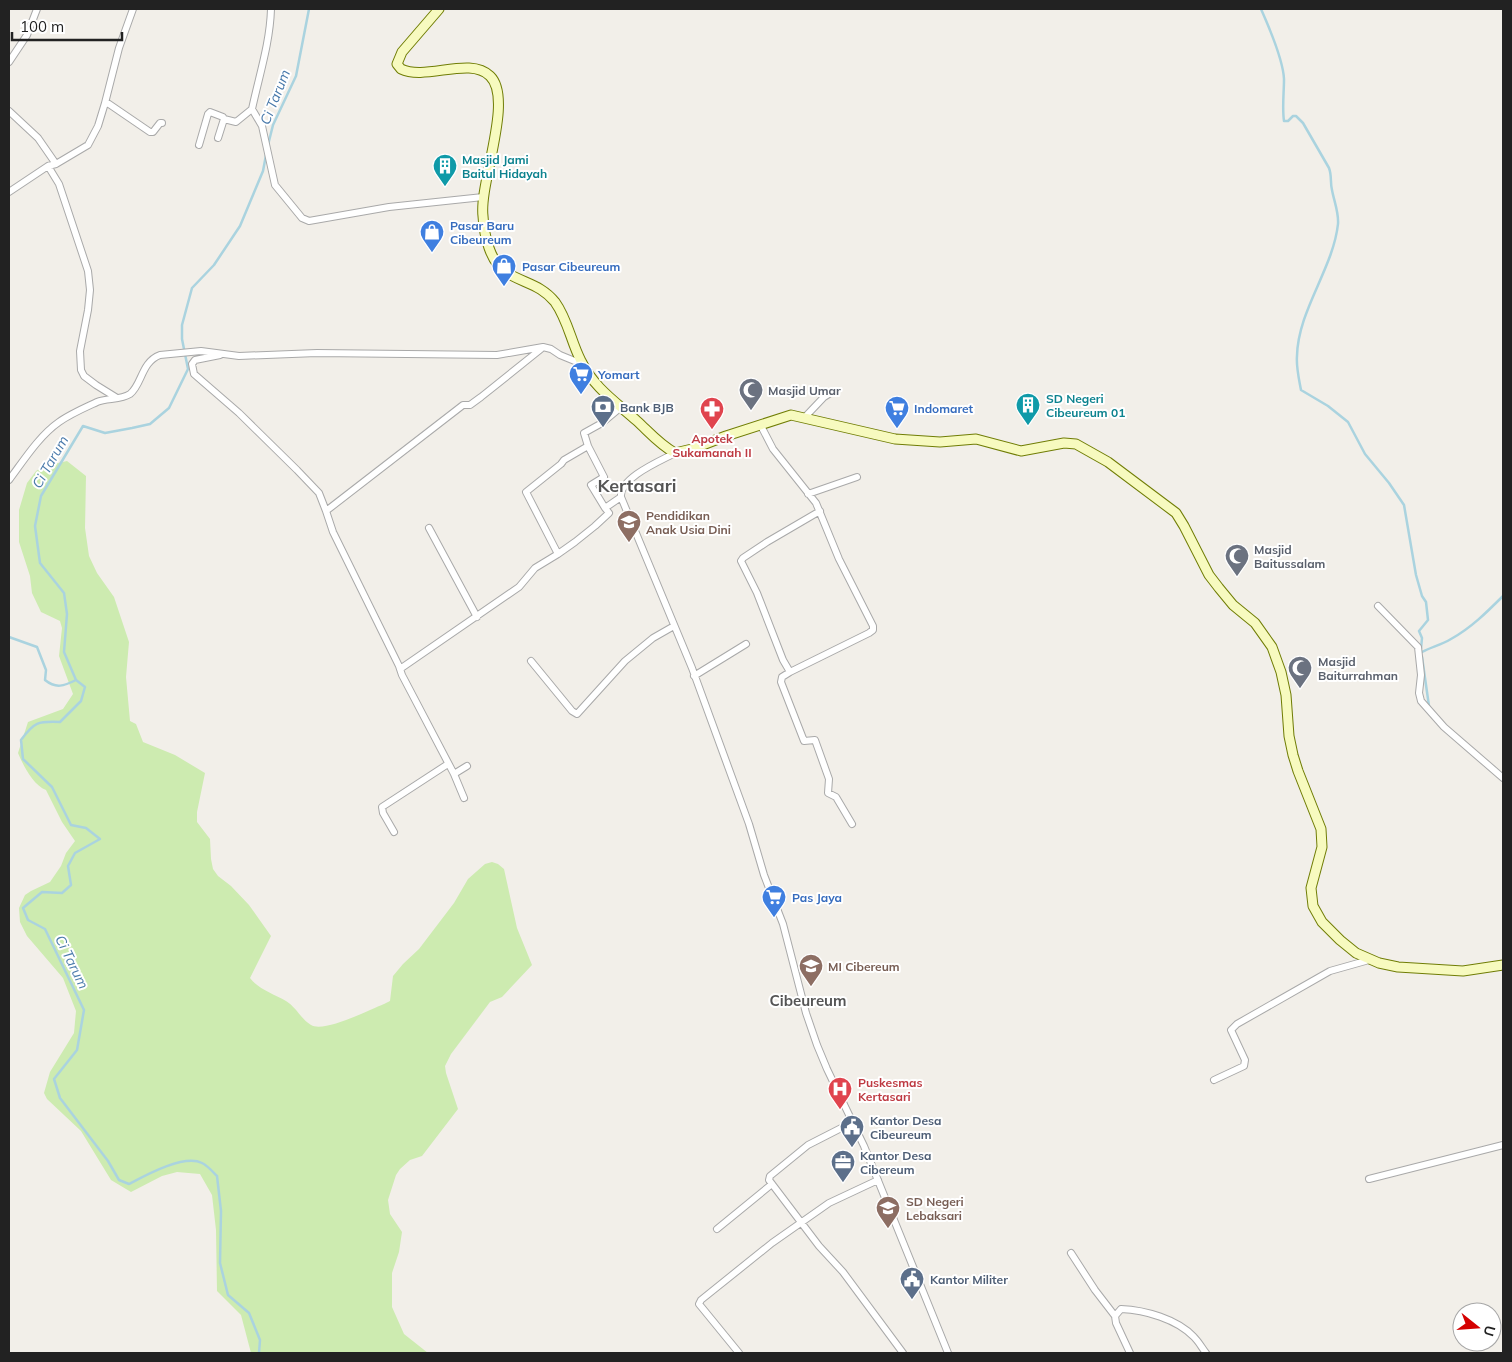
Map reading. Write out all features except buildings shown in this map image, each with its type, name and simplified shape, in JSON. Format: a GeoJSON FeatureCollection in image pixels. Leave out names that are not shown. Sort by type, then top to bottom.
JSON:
{"type":"FeatureCollection","features":[{"type":"Feature","properties":{"kind":"main road"},"geometry":{"type":"LineString","coordinates":[[439,9],[402,52],[397,64],[401,70],[415,73],[477,70],[490,76],[496,83],[498,92],[496,130],[483,197],[482,215],[488,244],[499,266],[505,272],[542,289],[556,304],[565,320],[582,364],[596,385],[620,408],[661,444],[675,452],[692,449],[760,424],[791,415],[895,440],[940,442],[976,439],[1021,451],[1064,443],[1076,444],[1108,462],[1176,513],[1214,582],[1233,606],[1255,623],[1277,658],[1286,695],[1289,736],[1293,755],[1322,834],[1321,854],[1311,888],[1313,906],[1322,922],[1356,953],[1369,960],[1398,967],[1463,971],[1503,965]]}},
{"type":"Feature","properties":{"kind":"street"},"geometry":{"type":"LineString","coordinates":[[9,62],[27,36],[37,9]]}},
{"type":"Feature","properties":{"kind":"street"},"geometry":{"type":"LineString","coordinates":[[9,192],[48,166],[56,164],[88,144],[98,126],[119,48],[133,9]]}},
{"type":"Feature","properties":{"kind":"street"},"geometry":{"type":"LineString","coordinates":[[199,144],[210,112],[224,119],[236,122],[252,109],[264,61],[271,22],[271,9]]}},
{"type":"Feature","properties":{"kind":"street"},"geometry":{"type":"LineString","coordinates":[[105,103],[150,132],[153,132],[162,123]]}},
{"type":"Feature","properties":{"kind":"street"},"geometry":{"type":"LineString","coordinates":[[252,109],[262,126],[275,185],[302,218],[308,221],[389,207],[483,197]]}},
{"type":"Feature","properties":{"kind":"street"},"geometry":{"type":"LineString","coordinates":[[9,111],[38,138],[56,164]]}},
{"type":"Feature","properties":{"kind":"street"},"geometry":{"type":"LineString","coordinates":[[218,138],[224,119]]}},
{"type":"Feature","properties":{"kind":"street"},"geometry":{"type":"LineString","coordinates":[[48,166],[59,184],[88,271],[90,290],[79,357],[81,370],[84,376],[96,386],[117,398]]}},
{"type":"Feature","properties":{"kind":"street"},"geometry":{"type":"LineString","coordinates":[[9,480],[48,432],[59,422],[100,401],[128,395],[132,392],[143,372],[155,357],[168,354],[201,351],[239,356],[317,353],[497,355],[543,347],[582,364]]}},
{"type":"Feature","properties":{"kind":"street"},"geometry":{"type":"LineString","coordinates":[[326,511],[464,404],[470,405],[481,397],[543,347]]}},
{"type":"Feature","properties":{"kind":"street"},"geometry":{"type":"LineString","coordinates":[[223,354],[195,360],[192,364],[194,374],[239,413],[319,493],[333,532],[454,774],[464,798]]}},
{"type":"Feature","properties":{"kind":"street"},"geometry":{"type":"LineString","coordinates":[[805,417],[824,397],[832,392]]}},
{"type":"Feature","properties":{"kind":"street"},"geometry":{"type":"LineString","coordinates":[[400,669],[519,587],[535,568],[558,554],[608,515],[609,513],[591,485],[604,478],[588,446],[584,432],[602,423],[620,408]]}},
{"type":"Feature","properties":{"kind":"street"},"geometry":{"type":"LineString","coordinates":[[760,424],[773,449],[820,512],[839,559],[873,626],[873,630],[869,633],[790,672],[782,677],[781,682],[804,741],[815,740],[830,780],[828,793],[836,797],[852,824]]}},
{"type":"Feature","properties":{"kind":"street"},"geometry":{"type":"LineString","coordinates":[[558,554],[526,492],[564,460],[588,446]]}},
{"type":"Feature","properties":{"kind":"street"},"geometry":{"type":"LineString","coordinates":[[675,452],[630,479],[622,488],[621,497],[694,676],[749,824],[764,875],[783,924],[806,1013],[817,1045],[878,1180],[948,1353]]}},
{"type":"Feature","properties":{"kind":"street"},"geometry":{"type":"LineString","coordinates":[[808,494],[856,477]]}},
{"type":"Feature","properties":{"kind":"street"},"geometry":{"type":"LineString","coordinates":[[605,508],[621,497]]}},
{"type":"Feature","properties":{"kind":"street"},"geometry":{"type":"LineString","coordinates":[[790,672],[783,660],[757,593],[741,562],[743,558],[767,542],[820,512]]}},
{"type":"Feature","properties":{"kind":"street"},"geometry":{"type":"LineString","coordinates":[[429,528],[477,617]]}},
{"type":"Feature","properties":{"kind":"street"},"geometry":{"type":"LineString","coordinates":[[1378,606],[1418,647],[1421,675],[1419,693],[1421,701],[1444,727],[1503,778]]}},
{"type":"Feature","properties":{"kind":"street"},"geometry":{"type":"LineString","coordinates":[[531,661],[572,712],[577,714],[626,661],[654,638],[674,626]]}},
{"type":"Feature","properties":{"kind":"street"},"geometry":{"type":"LineString","coordinates":[[694,676],[746,644]]}},
{"type":"Feature","properties":{"kind":"street"},"geometry":{"type":"LineString","coordinates":[[394,832],[383,813],[382,807],[448,764]]}},
{"type":"Feature","properties":{"kind":"street"},"geometry":{"type":"LineString","coordinates":[[454,774],[467,766]]}},
{"type":"Feature","properties":{"kind":"street"},"geometry":{"type":"LineString","coordinates":[[1214,1080],[1244,1066],[1245,1060],[1231,1030],[1236,1024],[1330,971],[1369,960]]}},
{"type":"Feature","properties":{"kind":"street"},"geometry":{"type":"LineString","coordinates":[[853,1122],[808,1145],[770,1176],[769,1180],[819,1246],[843,1272],[904,1353]]}},
{"type":"Feature","properties":{"kind":"street"},"geometry":{"type":"LineString","coordinates":[[1369,1179],[1503,1145]]}},
{"type":"Feature","properties":{"kind":"street"},"geometry":{"type":"LineString","coordinates":[[739,1353],[699,1304],[700,1302],[772,1243],[838,1198],[878,1180]]}},
{"type":"Feature","properties":{"kind":"street"},"geometry":{"type":"LineString","coordinates":[[717,1229],[772,1184]]}},
{"type":"Feature","properties":{"kind":"street"},"geometry":{"type":"LineString","coordinates":[[1071,1253],[1095,1290],[1115,1316],[1116,1323],[1130,1353]]}},
{"type":"Feature","properties":{"kind":"street"},"geometry":{"type":"LineString","coordinates":[[1115,1316],[1121,1310],[1135,1310],[1161,1318],[1184,1329],[1195,1338],[1206,1353]]}},
{"type":"Feature","properties":{"kind":"green space"},"geometry":{"type":"Polygon","coordinates":[[[67,461],[86,476],[85,528],[89,556],[97,573],[114,597],[129,642],[126,677],[130,721],[136,724],[143,742],[175,755],[205,773],[197,812],[197,822],[210,839],[213,869],[249,905],[271,936],[250,978],[253,982],[286,1001],[307,1022],[317,1027],[336,1023],[384,1004],[390,1001],[393,976],[419,949],[454,903],[468,879],[485,864],[492,862],[504,869],[517,928],[532,965],[502,997],[490,1002],[451,1054],[445,1066],[458,1109],[422,1156],[410,1160],[400,1169],[396,1175],[388,1200],[390,1214],[402,1232],[399,1252],[392,1273],[392,1307],[404,1334],[428,1353],[251,1353],[241,1315],[217,1291],[216,1230],[212,1195],[200,1174],[177,1172],[162,1176],[131,1192],[111,1180],[81,1131],[47,1099],[44,1093],[50,1072],[74,1033],[76,1011],[63,978],[27,936],[20,922],[19,908],[25,895],[50,882],[75,841],[62,822],[46,790],[33,779],[18,753],[28,722],[63,709],[73,694],[59,656],[62,628],[60,621],[41,612],[32,593],[30,576],[19,542],[19,510],[27,483],[36,471],[42,467],[67,461]]]}},
{"type":"Feature","properties":{"kind":"waterway","name":"Ci Tarum"},"geometry":{"type":"LineString","coordinates":[[268,145],[273,125],[296,76],[309,9]]}},
{"type":"Feature","properties":{"kind":"waterway"},"geometry":{"type":"LineString","coordinates":[[1261,9],[1275,43],[1283,71],[1284,121],[1288,121],[1293,116],[1296,116],[1303,123],[1329,168],[1331,187],[1338,216],[1335,241],[1330,257],[1309,306],[1299,339],[1297,364],[1301,390],[1328,406],[1348,422],[1365,454],[1404,505],[1416,575],[1422,596],[1426,602],[1428,620],[1419,631],[1422,638],[1421,649]]}},
{"type":"Feature","properties":{"kind":"waterway","name":"Ci Tarum"},"geometry":{"type":"LineString","coordinates":[[259,1353],[260,1340],[249,1313],[228,1295],[220,1263],[221,1211],[217,1176],[202,1163],[185,1161],[165,1167],[129,1184],[119,1180],[108,1161],[60,1098],[54,1079],[77,1050],[84,1010],[45,929],[28,920],[23,908],[42,892],[62,893],[71,885],[68,866],[75,853],[100,839],[86,828],[71,825],[52,787],[23,759],[21,740],[29,729],[37,724],[60,722],[81,701],[85,687],[76,680],[64,652],[67,614],[64,593],[40,563],[35,526],[41,496],[83,426],[105,433],[132,428],[150,424],[169,408],[188,369],[182,339],[182,325],[192,288],[214,265],[240,226],[263,171],[266,155]]}},
{"type":"Feature","properties":{"kind":"waterway"},"geometry":{"type":"LineString","coordinates":[[1422,652],[1447,641],[1465,630],[1503,596]]}},
{"type":"Feature","properties":{"kind":"waterway"},"geometry":{"type":"LineString","coordinates":[[9,637],[37,647],[46,670],[45,680],[49,683],[60,686],[76,680]]}},
{"type":"Feature","properties":{"kind":"waterway"},"geometry":{"type":"LineString","coordinates":[[1422,657],[1429,706]]}},
{"type":"Feature","properties":{"kind":"place","name":"Masjid Jami Baitul Hidayah"},"geometry":{"type":"Point","coordinates":[445,187]}},
{"type":"Feature","properties":{"kind":"place","name":"Pasar Baru Cibeureum"},"geometry":{"type":"Point","coordinates":[432,253]}},
{"type":"Feature","properties":{"kind":"place","name":"Pasar Cibeureum"},"geometry":{"type":"Point","coordinates":[504,287]}},
{"type":"Feature","properties":{"kind":"place","name":"Yomart"},"geometry":{"type":"Point","coordinates":[581,395]}},
{"type":"Feature","properties":{"kind":"place","name":"Masjid Umar"},"geometry":{"type":"Point","coordinates":[751,411]}},
{"type":"Feature","properties":{"kind":"place","name":"SD Negeri Cibeureum 01"},"geometry":{"type":"Point","coordinates":[1028,426]}},
{"type":"Feature","properties":{"kind":"place","name":"Bank BJB"},"geometry":{"type":"Point","coordinates":[603,428]}},
{"type":"Feature","properties":{"kind":"place","name":"Indomaret"},"geometry":{"type":"Point","coordinates":[897,429]}},
{"type":"Feature","properties":{"kind":"place","name":"Apotek Sukamanah II"},"geometry":{"type":"Point","coordinates":[712,430]}},
{"type":"Feature","properties":{"kind":"place","name":"Pendidikan Anak Usia Dini"},"geometry":{"type":"Point","coordinates":[629,543]}},
{"type":"Feature","properties":{"kind":"place","name":"Masjid Baitussalam"},"geometry":{"type":"Point","coordinates":[1237,577]}},
{"type":"Feature","properties":{"kind":"place","name":"Masjid Baiturrahman"},"geometry":{"type":"Point","coordinates":[1300,689]}},
{"type":"Feature","properties":{"kind":"place","name":"Pas Jaya"},"geometry":{"type":"Point","coordinates":[774,918]}},
{"type":"Feature","properties":{"kind":"place","name":"MI Cibereum"},"geometry":{"type":"Point","coordinates":[811,987]}},
{"type":"Feature","properties":{"kind":"place","name":"Puskesmas Kertasari"},"geometry":{"type":"Point","coordinates":[840,1110]}},
{"type":"Feature","properties":{"kind":"place","name":"Kantor Desa Cibeureum"},"geometry":{"type":"Point","coordinates":[852,1148]}},
{"type":"Feature","properties":{"kind":"place","name":"Kantor Desa Cibereum"},"geometry":{"type":"Point","coordinates":[843,1183]}},
{"type":"Feature","properties":{"kind":"place","name":"SD Negeri Lebaksari"},"geometry":{"type":"Point","coordinates":[888,1229]}},
{"type":"Feature","properties":{"kind":"place","name":"Kantor Militer"},"geometry":{"type":"Point","coordinates":[912,1300]}},
{"type":"Feature","properties":{"kind":"district","name":"Kertasari"},"geometry":{"type":"Point","coordinates":[637,485]}},
{"type":"Feature","properties":{"kind":"district","name":"Cibeureum"},"geometry":{"type":"Point","coordinates":[808,1000]}}]}
